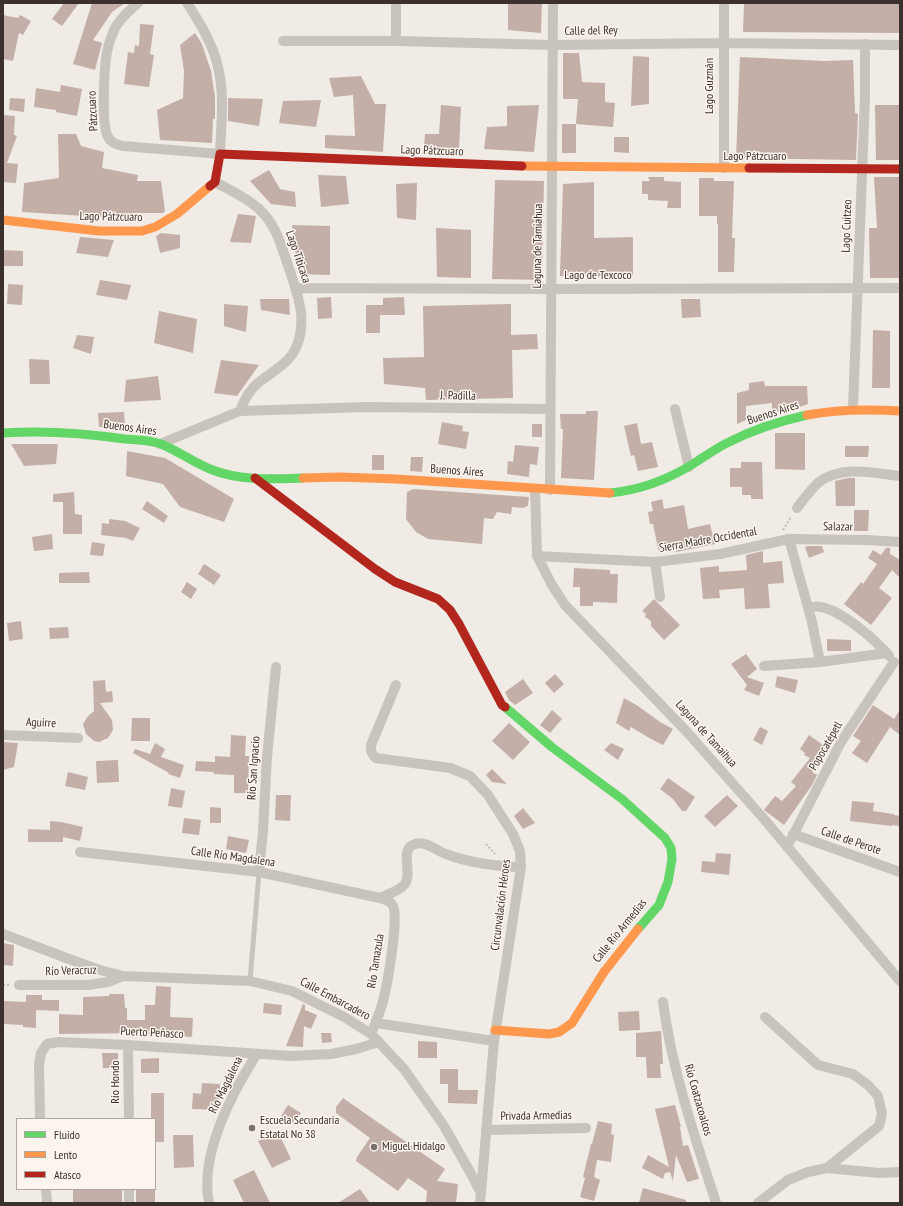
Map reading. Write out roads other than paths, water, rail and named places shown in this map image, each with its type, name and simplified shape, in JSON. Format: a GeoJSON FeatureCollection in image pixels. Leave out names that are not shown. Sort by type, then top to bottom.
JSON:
{"type":"FeatureCollection","features":[{"type":"Feature","properties":{"kind":"street","name":"Pátzcuaro"},"geometry":{"type":"LineString","coordinates":[[138,3],[125,14],[114,29],[108,48],[104,87],[104,126],[108,138],[114,144],[123,146],[220,154]]}},
{"type":"Feature","properties":{"kind":"street"},"geometry":{"type":"LineString","coordinates":[[187,3],[211,44],[218,67],[222,96],[220,154],[215,182]]}},
{"type":"Feature","properties":{"kind":"street"},"geometry":{"type":"LineString","coordinates":[[396,3],[396,41]]}},
{"type":"Feature","properties":{"kind":"street","name":"Laguna de Tamiahua"},"geometry":{"type":"LineString","coordinates":[[550,490],[553,3]]}},
{"type":"Feature","properties":{"kind":"street","name":"Lago Guzmán"},"geometry":{"type":"LineString","coordinates":[[724,3],[724,168]]}},
{"type":"Feature","properties":{"kind":"street","name":"Calle del Rey"},"geometry":{"type":"LineString","coordinates":[[283,41],[396,41],[553,45],[723,43],[900,45]]}},
{"type":"Feature","properties":{"kind":"street","name":"Lago Cuitzeo"},"geometry":{"type":"LineString","coordinates":[[853,408],[865,96],[864,44]]}},
{"type":"Feature","properties":{"kind":"street","name":"Lago Pátzcuaro"},"geometry":{"type":"LineString","coordinates":[[220,154],[552,167],[900,169]]}},
{"type":"Feature","properties":{"kind":"street","name":"Lago Pátzcuaro"},"geometry":{"type":"LineString","coordinates":[[3,220],[99,231],[142,231],[155,227],[177,214],[215,182]]}},
{"type":"Feature","properties":{"kind":"street","name":"Lago Titicaca"},"geometry":{"type":"LineString","coordinates":[[215,182],[241,195],[259,208],[270,221],[280,240],[301,312],[300,332],[297,346],[290,357],[248,392],[240,411]]}},
{"type":"Feature","properties":{"kind":"street","name":"Lago de Texcoco"},"geometry":{"type":"LineString","coordinates":[[295,288],[551,290],[900,288]]}},
{"type":"Feature","properties":{"kind":"street","name":"J. Padilla"},"geometry":{"type":"LineString","coordinates":[[240,411],[366,407],[550,409]]}},
{"type":"Feature","properties":{"kind":"street","name":"Buenos Aires"},"geometry":{"type":"LineString","coordinates":[[3,433],[32,431],[63,432],[160,444],[196,462],[227,475],[256,478],[396,478],[606,493],[627,491],[659,483],[689,467],[716,448],[734,439],[758,430],[813,414],[853,408],[900,411]]}},
{"type":"Feature","properties":{"kind":"street"},"geometry":{"type":"LineString","coordinates":[[675,409],[689,467]]}},
{"type":"Feature","properties":{"kind":"street"},"geometry":{"type":"LineString","coordinates":[[160,444],[240,411]]}},
{"type":"Feature","properties":{"kind":"street"},"geometry":{"type":"LineString","coordinates":[[797,508],[819,483],[828,477],[842,472],[868,472],[900,476]]}},
{"type":"Feature","properties":{"kind":"street","name":"Calle Río Armedias"},"geometry":{"type":"LineString","coordinates":[[256,478],[374,569],[395,582],[438,599],[450,610],[459,624],[502,705],[553,748],[622,799],[665,838],[670,848],[672,859],[668,882],[659,905],[638,928],[604,972],[572,1023],[560,1032],[549,1034],[496,1030]]}},
{"type":"Feature","properties":{"kind":"street","name":"Laguna de Tamaihua"},"geometry":{"type":"LineString","coordinates":[[535,489],[537,556],[552,585],[565,605],[687,732],[759,814],[900,981]]}},
{"type":"Feature","properties":{"kind":"street"},"geometry":{"type":"LineString","coordinates":[[789,539],[808,608],[820,662]]}},
{"type":"Feature","properties":{"kind":"street","name":"Salazar"},"geometry":{"type":"LineString","coordinates":[[776,541],[789,539],[900,542]]}},
{"type":"Feature","properties":{"kind":"street","name":"Sierra Madre Occidental"},"geometry":{"type":"LineString","coordinates":[[537,556],[655,562],[720,554],[776,541]]}},
{"type":"Feature","properties":{"kind":"street"},"geometry":{"type":"LineString","coordinates":[[655,562],[660,597]]}},
{"type":"Feature","properties":{"kind":"street"},"geometry":{"type":"LineString","coordinates":[[808,608],[820,607],[842,617],[863,631],[897,664]]}},
{"type":"Feature","properties":{"kind":"street"},"geometry":{"type":"LineString","coordinates":[[764,666],[820,662],[887,653]]}},
{"type":"Feature","properties":{"kind":"street","name":"Popocatépetl"},"geometry":{"type":"LineString","coordinates":[[787,847],[841,742],[897,664]]}},
{"type":"Feature","properties":{"kind":"street","name":"Río San Ignacio"},"geometry":{"type":"LineString","coordinates":[[259,872],[263,831],[266,757],[276,667]]}},
{"type":"Feature","properties":{"kind":"street","name":"Circunvalación Héroes"},"geometry":{"type":"LineString","coordinates":[[396,685],[371,745],[371,752],[373,755],[376,758],[450,768],[470,776],[488,795],[513,834],[520,851],[521,867],[494,1041],[481,1198]]}},
{"type":"Feature","properties":{"kind":"street","name":"Aguirre"},"geometry":{"type":"LineString","coordinates":[[3,735],[78,738]]}},
{"type":"Feature","properties":{"kind":"street","name":"Calle de Perote"},"geometry":{"type":"LineString","coordinates":[[793,834],[900,872]]}},
{"type":"Feature","properties":{"kind":"street"},"geometry":{"type":"LineString","coordinates":[[380,898],[399,889],[405,884],[408,878],[407,850],[410,846],[416,843],[421,843],[446,855],[462,859],[521,867]]}},
{"type":"Feature","properties":{"kind":"street","name":"Calle Río Magdalena"},"geometry":{"type":"LineString","coordinates":[[80,852],[259,872],[380,898]]}},
{"type":"Feature","properties":{"kind":"street","name":"Río Tamazula"},"geometry":{"type":"LineString","coordinates":[[370,1034],[376,1023],[382,1004],[389,969],[395,920],[394,908],[391,903],[380,898]]}},
{"type":"Feature","properties":{"kind":"street","name":"Calle Embarcadero"},"geometry":{"type":"LineString","coordinates":[[3,934],[69,960],[123,976],[250,981],[292,991],[346,1018],[370,1034],[404,1069],[444,1126],[470,1172],[481,1198]]}},
{"type":"Feature","properties":{"kind":"street","name":"Río Veracruz"},"geometry":{"type":"LineString","coordinates":[[19,985],[88,985],[108,982],[123,976]]}},
{"type":"Feature","properties":{"kind":"street","name":"Río Coatzacoalcos"},"geometry":{"type":"LineString","coordinates":[[663,1002],[667,1034],[676,1073],[716,1203]]}},
{"type":"Feature","properties":{"kind":"street"},"geometry":{"type":"LineString","coordinates":[[765,1017],[818,1065],[853,1074],[868,1085],[878,1096],[882,1114],[879,1126],[827,1168]]}},
{"type":"Feature","properties":{"kind":"street"},"geometry":{"type":"LineString","coordinates":[[376,1023],[494,1041]]}},
{"type":"Feature","properties":{"kind":"street","name":"Puerto Peñasco"},"geometry":{"type":"LineString","coordinates":[[40,1118],[39,1064],[41,1053],[47,1044],[59,1042],[128,1045],[256,1055]]}},
{"type":"Feature","properties":{"kind":"street","name":"Río Magdalena"},"geometry":{"type":"LineString","coordinates":[[209,1203],[207,1174],[210,1158],[228,1107],[241,1080],[256,1055],[291,1056],[330,1054],[356,1049],[379,1042]]}},
{"type":"Feature","properties":{"kind":"street","name":"Río Hondo"},"geometry":{"type":"LineString","coordinates":[[128,1045],[129,1118]]}},
{"type":"Feature","properties":{"kind":"street","name":"Privada Armedias"},"geometry":{"type":"LineString","coordinates":[[486,1130],[586,1128]]}},
{"type":"Feature","properties":{"kind":"street"},"geometry":{"type":"LineString","coordinates":[[758,1203],[788,1180],[808,1172],[827,1168],[879,1173],[900,1172]]}},
{"type":"Feature","properties":{"kind":"street"},"geometry":{"type":"LineString","coordinates":[[46,1190],[47,1203]]}},
{"type":"Feature","properties":{"kind":"street"},"geometry":{"type":"LineString","coordinates":[[129,1190],[130,1203]]}},
{"type":"Feature","properties":{"kind":"lane"},"geometry":{"type":"LineString","coordinates":[[250,981],[259,872]]}},
{"type":"Feature","properties":{"kind":"place","name":"Escuela Secundaria Estatal No 38"},"geometry":{"type":"Point","coordinates":[252,1128]}},
{"type":"Feature","properties":{"kind":"place","name":"Miguel Hidalgo"},"geometry":{"type":"Point","coordinates":[374,1147]}}]}
